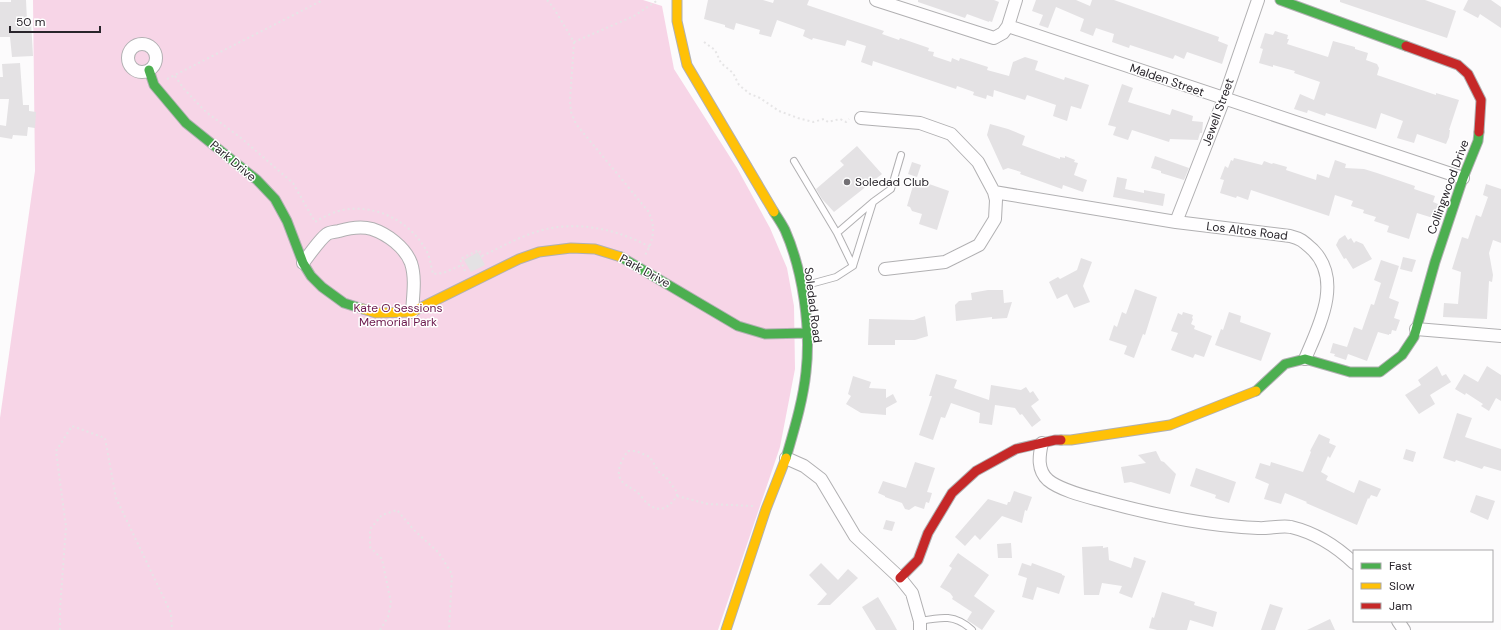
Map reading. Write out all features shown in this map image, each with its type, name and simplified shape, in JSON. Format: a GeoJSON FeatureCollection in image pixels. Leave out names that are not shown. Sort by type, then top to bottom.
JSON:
{"type":"FeatureCollection","features":[{"type":"Feature","properties":{"kind":"street","name":"Soledad Road"},"geometry":{"type":"LineString","coordinates":[[677,0],[677,21],[687,64],[785,230],[799,272],[808,333],[806,372],[800,412],[786,458],[766,509],[726,630]]}},
{"type":"Feature","properties":{"kind":"street"},"geometry":{"type":"LineString","coordinates":[[876,0],[994,38],[1003,33],[1008,26],[1016,0]]}},
{"type":"Feature","properties":{"kind":"street","name":"Jewell Street"},"geometry":{"type":"LineString","coordinates":[[1176,222],[1224,99],[1258,0]]}},
{"type":"Feature","properties":{"kind":"street","name":"Collingwood Drive"},"geometry":{"type":"LineString","coordinates":[[1280,0],[1458,65],[1468,74],[1481,100],[1478,141],[1463,178],[1435,262],[1414,337],[1402,355],[1380,372],[1350,372],[1305,359]]}},
{"type":"Feature","properties":{"kind":"street","name":"Malden Street"},"geometry":{"type":"LineString","coordinates":[[1008,26],[1463,178]]}},
{"type":"Feature","properties":{"kind":"street","name":"Park Drive"},"geometry":{"type":"LineString","coordinates":[[149,70],[154,85],[186,123],[257,180],[275,200],[287,221],[303,262],[311,276],[322,287],[344,303],[376,312],[412,312],[520,259],[539,252],[571,248],[595,249],[620,256],[738,326],[765,334],[808,333]]}},
{"type":"Feature","properties":{"kind":"street"},"geometry":{"type":"LineString","coordinates":[[861,118],[920,123],[951,134],[978,162],[994,192],[996,200],[995,219],[979,245],[945,262],[885,269]]}},
{"type":"Feature","properties":{"kind":"street","name":"Los Altos Road"},"geometry":{"type":"LineString","coordinates":[[994,192],[1176,222],[1290,236],[1302,239],[1320,258],[1328,281],[1323,315],[1305,359]]}},
{"type":"Feature","properties":{"kind":"street"},"geometry":{"type":"LineString","coordinates":[[303,262],[327,234],[344,229],[359,227],[372,229],[384,235],[396,244],[405,252],[410,261],[414,274],[412,312]]}},
{"type":"Feature","properties":{"kind":"street"},"geometry":{"type":"LineString","coordinates":[[1416,329],[1501,336]]}},
{"type":"Feature","properties":{"kind":"street"},"geometry":{"type":"LineString","coordinates":[[900,578],[918,560],[928,533],[952,493],[976,471],[1016,449],[1054,440],[1071,440],[1170,425],[1257,392],[1286,364],[1305,359]]}},
{"type":"Feature","properties":{"kind":"street"},"geometry":{"type":"LineString","coordinates":[[1042,443],[1038,460],[1044,475],[1048,480],[1055,484],[1080,495],[1136,510],[1201,522],[1258,529],[1290,527],[1320,538],[1339,549],[1353,562]]}},
{"type":"Feature","properties":{"kind":"street"},"geometry":{"type":"LineString","coordinates":[[786,458],[804,466],[821,479],[855,536],[900,578],[912,593],[920,626]]}},
{"type":"Feature","properties":{"kind":"lane"},"geometry":{"type":"LineString","coordinates":[[837,233],[873,202],[891,189],[901,155]]}},
{"type":"Feature","properties":{"kind":"lane"},"geometry":{"type":"LineString","coordinates":[[794,162],[837,233],[853,266]]}},
{"type":"Feature","properties":{"kind":"lane"},"geometry":{"type":"LineString","coordinates":[[801,286],[836,277],[853,266],[873,202]]}},
{"type":"Feature","properties":{"kind":"lane"},"geometry":{"type":"LineString","coordinates":[[920,626],[937,618],[947,618],[957,619],[972,630]]}},
{"type":"Feature","properties":{"kind":"path"},"geometry":{"type":"LineString","coordinates":[[154,85],[323,0]]}},
{"type":"Feature","properties":{"kind":"path"},"geometry":{"type":"LineString","coordinates":[[547,0],[553,7],[574,42],[570,100],[571,112],[576,124],[648,211],[653,220],[650,247],[638,266]]}},
{"type":"Feature","properties":{"kind":"path"},"geometry":{"type":"LineString","coordinates":[[574,42],[634,16],[658,0]]}},
{"type":"Feature","properties":{"kind":"path"},"geometry":{"type":"LineString","coordinates":[[704,42],[715,50],[721,63],[733,73],[738,85],[779,111],[813,122],[824,119],[828,122],[840,119],[846,122],[854,112],[861,118]]}},
{"type":"Feature","properties":{"kind":"path"},"geometry":{"type":"LineString","coordinates":[[174,76],[206,112],[241,138],[293,183],[315,222],[328,215],[349,209],[372,210],[399,220],[410,230],[427,252],[433,274],[443,273],[462,265]]}},
{"type":"Feature","properties":{"kind":"path"},"geometry":{"type":"LineString","coordinates":[[472,283],[460,259],[479,250],[492,273]]}},
{"type":"Feature","properties":{"kind":"path"},"geometry":{"type":"LineString","coordinates":[[60,630],[60,609],[66,527],[56,450],[72,426],[105,438],[116,498],[171,613],[172,630]]}},
{"type":"Feature","properties":{"kind":"path"},"geometry":{"type":"LineString","coordinates":[[628,451],[636,451],[650,457],[659,472],[666,477],[677,492],[677,496],[669,506],[662,509],[647,503],[643,497],[624,484],[620,479],[618,471],[628,451]]}},
{"type":"Feature","properties":{"kind":"path"},"geometry":{"type":"LineString","coordinates":[[677,496],[708,504],[750,505],[766,509]]}},
{"type":"Feature","properties":{"kind":"path"},"geometry":{"type":"LineString","coordinates":[[380,630],[388,617],[391,603],[382,559],[370,547],[370,529],[382,515],[397,510],[414,530],[439,553],[452,574],[449,630]]}},
{"type":"Feature","properties":{"kind":"green space","name":"Kate O Sessions Memorial Park"},"geometry":{"type":"Polygon","coordinates":[[[33,0],[643,0],[662,6],[674,69],[737,168],[770,228],[787,268],[794,306],[795,369],[780,447],[718,630],[0,630],[0,418],[35,171],[33,0]]]}},
{"type":"Feature","properties":{"kind":"building"},"geometry":{"type":"Polygon","coordinates":[[[11,0],[26,0],[27,21],[31,21],[33,56],[12,57],[10,37],[0,37],[0,2],[11,2],[11,0]]]}},
{"type":"Feature","properties":{"kind":"building"},"geometry":{"type":"Polygon","coordinates":[[[708,0],[763,0],[773,3],[774,0],[809,0],[807,5],[884,31],[882,34],[899,40],[900,38],[929,48],[928,51],[934,52],[933,56],[951,62],[952,58],[959,61],[960,58],[988,67],[987,70],[1009,76],[1013,62],[1025,57],[1038,61],[1035,70],[1064,80],[1065,77],[1089,85],[1081,109],[1071,106],[1067,121],[1053,116],[1056,105],[1027,95],[1025,100],[994,90],[993,97],[987,95],[986,99],[973,95],[974,92],[957,86],[956,89],[873,61],[872,66],[861,62],[866,46],[847,40],[845,46],[813,38],[812,40],[803,36],[805,30],[777,20],[771,37],[759,34],[760,30],[736,23],[734,30],[725,27],[725,25],[704,19],[708,0]]]}},
{"type":"Feature","properties":{"kind":"building"},"geometry":{"type":"Polygon","coordinates":[[[918,0],[994,0],[999,2],[992,22],[989,22],[967,14],[965,18],[918,2],[918,0]]]}},
{"type":"Feature","properties":{"kind":"building"},"geometry":{"type":"Polygon","coordinates":[[[1036,0],[1076,0],[1090,6],[1092,0],[1114,0],[1219,37],[1218,41],[1228,45],[1222,64],[1187,52],[1184,59],[1175,55],[1173,59],[1130,45],[1129,48],[1112,42],[1114,34],[1096,28],[1093,36],[1080,31],[1084,19],[1056,7],[1048,28],[1039,25],[1043,15],[1032,11],[1036,0]]]}},
{"type":"Feature","properties":{"kind":"building"},"geometry":{"type":"Polygon","coordinates":[[[1340,0],[1425,0],[1456,11],[1447,38],[1340,2],[1340,0]]]}},
{"type":"Feature","properties":{"kind":"building"},"geometry":{"type":"Polygon","coordinates":[[[1468,0],[1491,0],[1501,7],[1501,28],[1480,14],[1478,18],[1463,10],[1468,0]]]}},
{"type":"Feature","properties":{"kind":"building"},"geometry":{"type":"Polygon","coordinates":[[[1275,31],[1288,35],[1287,39],[1289,39],[1287,44],[1328,57],[1333,41],[1355,47],[1355,49],[1368,53],[1366,60],[1377,64],[1379,68],[1377,75],[1436,95],[1436,93],[1459,100],[1446,144],[1417,134],[1414,143],[1397,138],[1403,121],[1381,113],[1376,129],[1326,113],[1325,116],[1308,110],[1307,113],[1294,109],[1300,94],[1314,100],[1320,82],[1294,73],[1295,71],[1259,63],[1263,49],[1260,48],[1265,33],[1273,35],[1275,31]]]}},
{"type":"Feature","properties":{"kind":"building"},"geometry":{"type":"Polygon","coordinates":[[[20,63],[23,105],[29,105],[29,111],[36,112],[35,128],[28,127],[27,136],[13,135],[12,139],[0,137],[0,125],[6,126],[9,99],[0,99],[0,77],[3,77],[2,64],[20,63]]]}},
{"type":"Feature","properties":{"kind":"building"},"geometry":{"type":"Polygon","coordinates":[[[1122,84],[1133,88],[1128,102],[1170,115],[1172,109],[1193,116],[1192,121],[1203,122],[1202,133],[1200,133],[1198,140],[1170,139],[1169,142],[1132,130],[1128,140],[1113,135],[1116,127],[1108,125],[1122,84]]]}},
{"type":"Feature","properties":{"kind":"building"},"geometry":{"type":"Polygon","coordinates":[[[990,124],[1025,136],[1022,145],[1060,159],[1060,157],[1065,158],[1065,156],[1075,160],[1074,162],[1078,163],[1074,175],[1087,180],[1083,192],[1063,185],[1062,189],[1020,174],[1021,172],[1008,168],[1003,170],[987,135],[990,124]]]}},
{"type":"Feature","properties":{"kind":"building","name":"Soledad Club"},"geometry":{"type":"Polygon","coordinates":[[[857,146],[882,174],[834,212],[822,199],[816,189],[844,165],[840,161],[857,146]]]}},
{"type":"Feature","properties":{"kind":"building"},"geometry":{"type":"Polygon","coordinates":[[[1155,156],[1189,168],[1184,180],[1161,173],[1161,171],[1151,168],[1155,156]]]}},
{"type":"Feature","properties":{"kind":"building"},"geometry":{"type":"Polygon","coordinates":[[[1234,158],[1262,165],[1264,161],[1273,163],[1287,167],[1286,170],[1316,180],[1317,174],[1329,178],[1335,160],[1346,164],[1345,168],[1364,169],[1415,186],[1414,189],[1435,196],[1433,202],[1438,204],[1433,218],[1417,213],[1409,239],[1387,232],[1389,226],[1374,221],[1376,217],[1363,213],[1364,210],[1351,206],[1353,201],[1335,195],[1329,216],[1251,190],[1248,200],[1237,196],[1236,198],[1220,193],[1224,180],[1220,179],[1225,166],[1228,168],[1231,160],[1233,161],[1234,158]]]}},
{"type":"Feature","properties":{"kind":"building"},"geometry":{"type":"Polygon","coordinates":[[[912,162],[921,165],[917,177],[908,174],[912,162]]]}},
{"type":"Feature","properties":{"kind":"building"},"geometry":{"type":"Polygon","coordinates":[[[1117,177],[1127,179],[1125,189],[1144,193],[1144,190],[1165,194],[1163,206],[1113,197],[1117,177]]]}},
{"type":"Feature","properties":{"kind":"building"},"geometry":{"type":"Polygon","coordinates":[[[915,179],[949,191],[937,230],[919,224],[922,214],[912,211],[910,207],[907,206],[915,179]]]}},
{"type":"Feature","properties":{"kind":"building"},"geometry":{"type":"Polygon","coordinates":[[[1486,184],[1501,189],[1501,243],[1493,240],[1489,253],[1493,275],[1492,282],[1489,281],[1487,319],[1443,317],[1444,303],[1458,304],[1461,272],[1452,269],[1462,237],[1468,239],[1476,215],[1481,217],[1488,197],[1483,195],[1486,184]]]}},
{"type":"Feature","properties":{"kind":"building"},"geometry":{"type":"Polygon","coordinates":[[[1345,235],[1348,240],[1351,238],[1354,243],[1356,241],[1363,244],[1372,259],[1353,269],[1346,258],[1344,259],[1336,245],[1339,239],[1345,235]]]}},
{"type":"Feature","properties":{"kind":"building"},"geometry":{"type":"Polygon","coordinates":[[[478,252],[485,265],[471,272],[464,260],[478,252]]]}},
{"type":"Feature","properties":{"kind":"building"},"geometry":{"type":"Polygon","coordinates":[[[1403,257],[1416,260],[1412,272],[1400,269],[1403,257]]]}},
{"type":"Feature","properties":{"kind":"building"},"geometry":{"type":"Polygon","coordinates":[[[1081,258],[1092,262],[1083,286],[1090,302],[1074,308],[1067,294],[1057,299],[1049,282],[1058,277],[1060,279],[1077,270],[1081,258]]]}},
{"type":"Feature","properties":{"kind":"building"},"geometry":{"type":"Polygon","coordinates":[[[1381,260],[1399,266],[1389,298],[1399,302],[1394,318],[1400,320],[1396,331],[1392,330],[1391,334],[1389,335],[1378,332],[1367,361],[1348,354],[1346,360],[1334,356],[1335,354],[1330,353],[1333,343],[1347,347],[1354,327],[1362,330],[1371,304],[1374,305],[1381,283],[1374,280],[1381,260]]]}},
{"type":"Feature","properties":{"kind":"building"},"geometry":{"type":"Polygon","coordinates":[[[1135,289],[1157,297],[1145,335],[1143,334],[1134,358],[1124,354],[1127,346],[1109,340],[1114,325],[1117,327],[1122,312],[1126,314],[1135,289]]]}},
{"type":"Feature","properties":{"kind":"building"},"geometry":{"type":"Polygon","coordinates":[[[988,290],[1003,290],[1004,303],[1012,302],[1007,318],[992,319],[992,317],[956,321],[955,305],[959,301],[972,300],[971,293],[988,290]]]}},
{"type":"Feature","properties":{"kind":"building"},"geometry":{"type":"Polygon","coordinates":[[[1183,312],[1193,315],[1191,324],[1195,326],[1194,329],[1212,336],[1204,357],[1195,354],[1193,358],[1171,350],[1178,333],[1171,331],[1178,313],[1182,315],[1183,312]]]}},
{"type":"Feature","properties":{"kind":"building"},"geometry":{"type":"Polygon","coordinates":[[[1229,312],[1241,316],[1240,322],[1271,333],[1261,361],[1215,345],[1221,329],[1223,330],[1229,312]]]}},
{"type":"Feature","properties":{"kind":"building"},"geometry":{"type":"Polygon","coordinates":[[[925,316],[928,336],[915,340],[895,340],[895,345],[868,345],[869,319],[914,320],[925,316]]]}},
{"type":"Feature","properties":{"kind":"building"},"geometry":{"type":"Polygon","coordinates":[[[1437,366],[1442,376],[1446,374],[1451,382],[1430,395],[1435,404],[1419,414],[1405,395],[1421,385],[1418,380],[1437,366]]]}},
{"type":"Feature","properties":{"kind":"building"},"geometry":{"type":"Polygon","coordinates":[[[1487,366],[1501,375],[1501,401],[1496,398],[1489,411],[1481,406],[1483,404],[1466,393],[1465,395],[1455,389],[1464,374],[1478,382],[1487,366]]]}},
{"type":"Feature","properties":{"kind":"building"},"geometry":{"type":"Polygon","coordinates":[[[936,374],[957,380],[954,388],[989,400],[991,385],[1021,390],[1026,387],[1030,393],[1033,391],[1039,400],[1031,406],[1041,420],[1032,427],[1022,414],[1020,415],[1015,408],[995,405],[992,425],[979,423],[980,413],[951,403],[945,418],[941,417],[933,440],[919,435],[932,396],[929,396],[936,374]]]}},
{"type":"Feature","properties":{"kind":"building"},"geometry":{"type":"Polygon","coordinates":[[[853,376],[871,382],[869,388],[886,389],[886,398],[893,394],[897,402],[886,408],[886,415],[861,413],[846,404],[851,396],[848,394],[853,376]]]}},
{"type":"Feature","properties":{"kind":"building"},"geometry":{"type":"Polygon","coordinates":[[[1457,413],[1472,418],[1465,437],[1501,449],[1501,471],[1484,466],[1482,469],[1456,460],[1455,462],[1443,458],[1457,413]]]}},
{"type":"Feature","properties":{"kind":"building"},"geometry":{"type":"Polygon","coordinates":[[[1319,434],[1330,439],[1329,443],[1336,446],[1330,458],[1328,456],[1321,472],[1328,476],[1326,480],[1354,493],[1359,480],[1381,489],[1377,497],[1371,495],[1369,499],[1368,498],[1357,525],[1285,493],[1281,504],[1264,499],[1269,484],[1255,478],[1260,463],[1270,466],[1271,462],[1303,472],[1311,452],[1310,451],[1319,434]]]}},
{"type":"Feature","properties":{"kind":"building"},"geometry":{"type":"Polygon","coordinates":[[[1406,449],[1416,452],[1413,462],[1403,459],[1406,449]]]}},
{"type":"Feature","properties":{"kind":"building"},"geometry":{"type":"Polygon","coordinates":[[[1156,451],[1161,461],[1164,462],[1176,474],[1170,494],[1131,482],[1124,483],[1121,467],[1146,463],[1138,455],[1156,451]]]}},
{"type":"Feature","properties":{"kind":"building"},"geometry":{"type":"Polygon","coordinates":[[[915,462],[935,468],[927,492],[932,493],[929,503],[926,502],[924,509],[915,506],[909,510],[905,509],[902,503],[878,493],[883,481],[906,488],[915,462]]]}},
{"type":"Feature","properties":{"kind":"building"},"geometry":{"type":"Polygon","coordinates":[[[1196,468],[1236,482],[1229,503],[1215,498],[1216,495],[1190,486],[1196,468]]]}},
{"type":"Feature","properties":{"kind":"building"},"geometry":{"type":"Polygon","coordinates":[[[1014,491],[1032,497],[1027,511],[1025,510],[1022,523],[1002,516],[980,540],[975,535],[965,546],[955,537],[988,499],[1007,505],[1008,502],[1010,502],[1014,491]]]}},
{"type":"Feature","properties":{"kind":"building"},"geometry":{"type":"Polygon","coordinates":[[[1476,495],[1495,501],[1488,520],[1470,512],[1476,495]]]}},
{"type":"Feature","properties":{"kind":"building"},"geometry":{"type":"Polygon","coordinates":[[[886,520],[895,522],[892,531],[883,529],[886,520]]]}},
{"type":"Feature","properties":{"kind":"building"},"geometry":{"type":"Polygon","coordinates":[[[1011,543],[1012,558],[998,558],[997,544],[1011,543]]]}},
{"type":"Feature","properties":{"kind":"building"},"geometry":{"type":"Polygon","coordinates":[[[1103,546],[1103,548],[1108,547],[1109,560],[1131,568],[1134,557],[1146,561],[1132,598],[1119,593],[1122,586],[1102,583],[1099,595],[1084,595],[1082,547],[1103,546]]]}},
{"type":"Feature","properties":{"kind":"building"},"geometry":{"type":"Polygon","coordinates":[[[958,553],[989,575],[974,596],[995,611],[982,630],[967,620],[972,612],[952,599],[953,597],[950,593],[940,587],[952,568],[949,566],[958,553]]]}},
{"type":"Feature","properties":{"kind":"building"},"geometry":{"type":"Polygon","coordinates":[[[821,563],[838,580],[848,569],[858,578],[830,605],[817,605],[827,594],[809,575],[821,563]]]}},
{"type":"Feature","properties":{"kind":"building"},"geometry":{"type":"Polygon","coordinates":[[[1022,563],[1031,566],[1032,563],[1065,576],[1059,594],[1037,587],[1033,600],[1022,597],[1027,578],[1018,575],[1022,563]]]}},
{"type":"Feature","properties":{"kind":"building"},"geometry":{"type":"Polygon","coordinates":[[[1162,592],[1195,602],[1194,605],[1217,612],[1213,627],[1190,620],[1187,630],[1157,630],[1149,628],[1152,617],[1154,618],[1162,592]]]}},
{"type":"Feature","properties":{"kind":"building"},"geometry":{"type":"Polygon","coordinates":[[[878,597],[897,630],[876,630],[862,607],[878,597]]]}},
{"type":"Feature","properties":{"kind":"building"},"geometry":{"type":"Polygon","coordinates":[[[1270,604],[1283,608],[1275,630],[1261,630],[1270,604]]]}},
{"type":"Feature","properties":{"kind":"building"},"geometry":{"type":"Polygon","coordinates":[[[1330,619],[1335,630],[1307,630],[1330,619]]]}},
{"type":"Feature","properties":{"kind":"traffic: fast"},"geometry":{"type":"LineString","coordinates":[[1280,0],[1406,46]]}},
{"type":"Feature","properties":{"kind":"traffic: fast"},"geometry":{"type":"LineString","coordinates":[[149,70],[154,85],[186,123],[257,180],[275,199],[287,221],[303,263],[311,276],[322,287],[344,303],[363,309]]}},
{"type":"Feature","properties":{"kind":"traffic: fast"},"geometry":{"type":"LineString","coordinates":[[1256,391],[1285,364],[1305,359],[1350,372],[1380,372],[1402,355],[1414,337],[1435,262],[1463,178],[1478,141],[1479,132]]}},
{"type":"Feature","properties":{"kind":"traffic: fast"},"geometry":{"type":"LineString","coordinates":[[774,212],[785,230],[797,263],[804,300],[807,337],[806,372],[803,394],[786,458]]}},
{"type":"Feature","properties":{"kind":"traffic: fast"},"geometry":{"type":"LineString","coordinates":[[621,257],[738,326],[765,334],[808,333]]}},
{"type":"Feature","properties":{"kind":"traffic: slow"},"geometry":{"type":"LineString","coordinates":[[677,0],[677,21],[687,65],[774,212]]}},
{"type":"Feature","properties":{"kind":"traffic: slow"},"geometry":{"type":"LineString","coordinates":[[363,309],[376,313],[412,312],[519,259],[539,252],[571,248],[595,249],[621,257]]}},
{"type":"Feature","properties":{"kind":"traffic: slow"},"geometry":{"type":"LineString","coordinates":[[1061,440],[1071,440],[1170,425],[1256,391]]}},
{"type":"Feature","properties":{"kind":"traffic: slow"},"geometry":{"type":"LineString","coordinates":[[726,630],[766,509],[786,458]]}},
{"type":"Feature","properties":{"kind":"traffic: jam"},"geometry":{"type":"LineString","coordinates":[[1406,46],[1458,65],[1468,74],[1481,100],[1479,132]]}},
{"type":"Feature","properties":{"kind":"traffic: jam"},"geometry":{"type":"LineString","coordinates":[[900,578],[918,560],[928,533],[952,493],[976,471],[1016,449],[1061,440]]}},
{"type":"Feature","properties":{"kind":"place","name":"Soledad Club"},"geometry":{"type":"Point","coordinates":[847,182]}}]}
